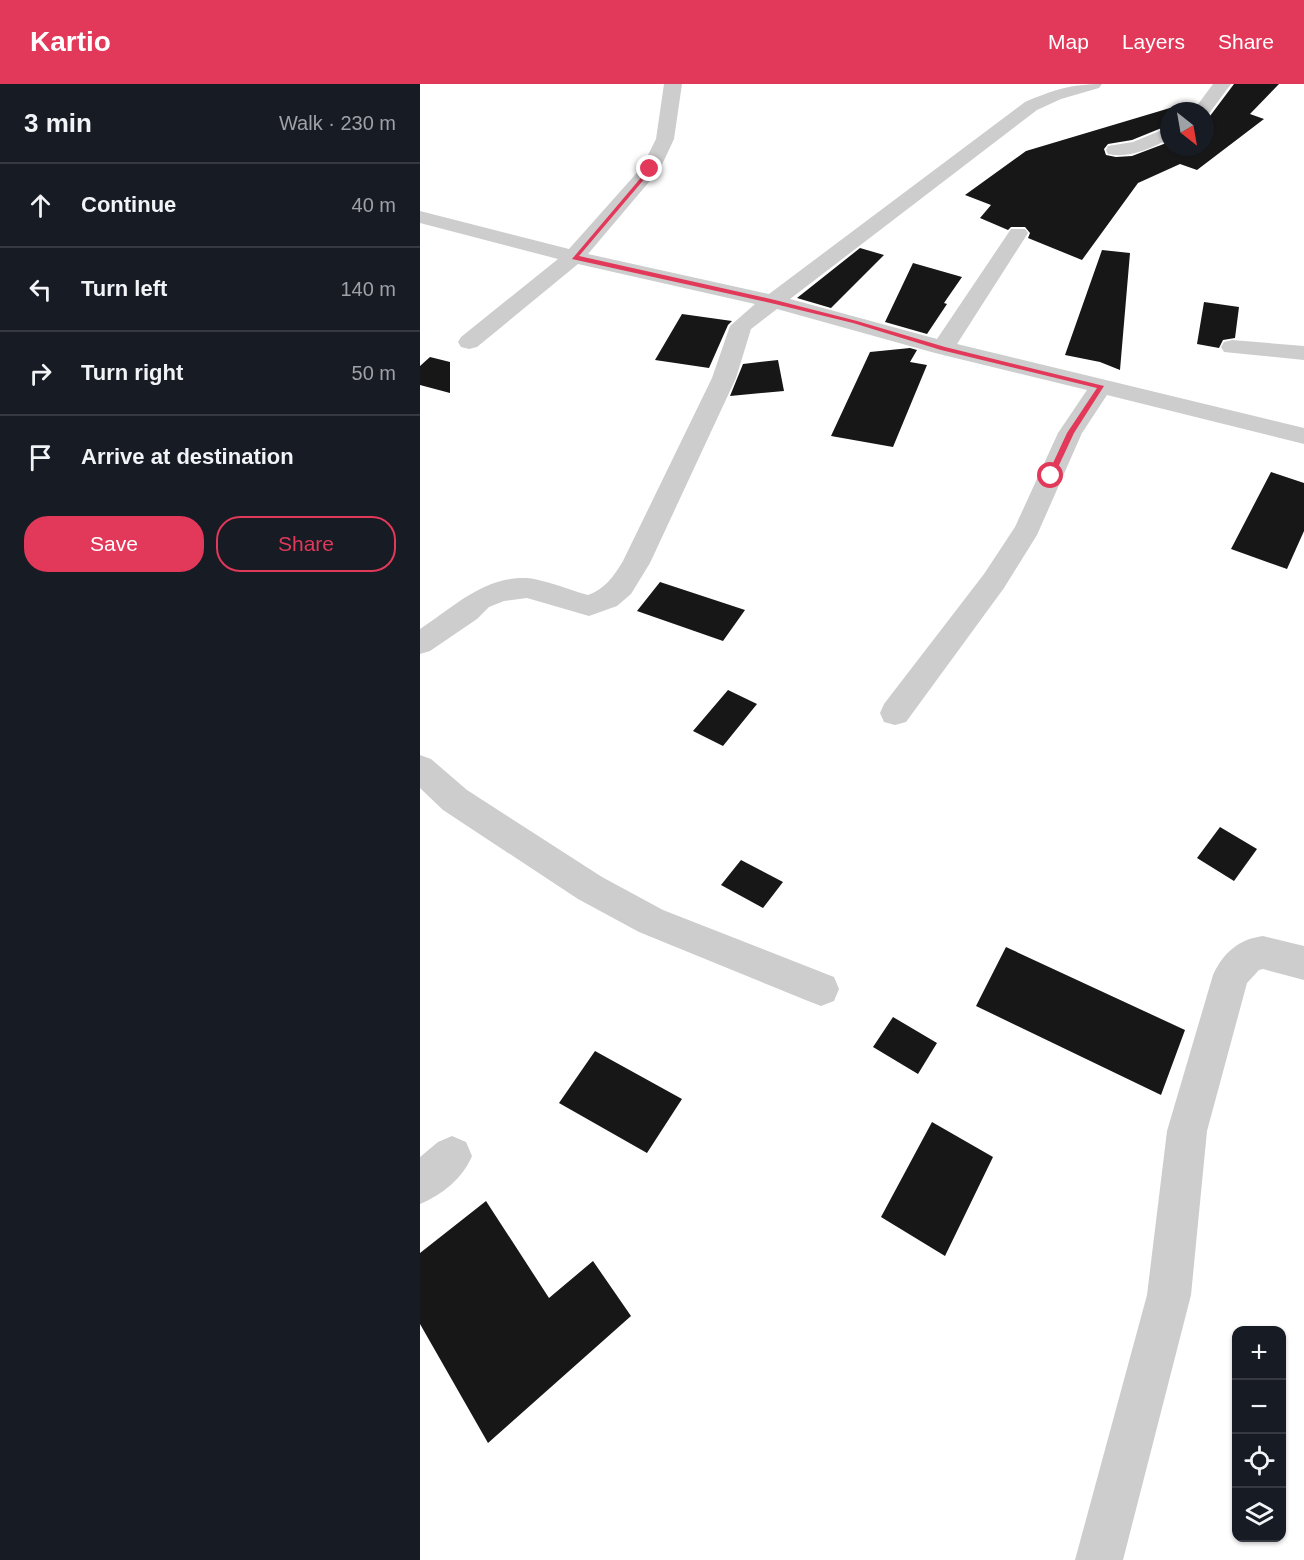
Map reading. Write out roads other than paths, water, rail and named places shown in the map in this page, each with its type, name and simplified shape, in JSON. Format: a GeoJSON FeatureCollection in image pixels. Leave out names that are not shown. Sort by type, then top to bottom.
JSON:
{"type":"FeatureCollection","features":[{"type":"Feature","properties":{"kind":"street"},"geometry":{"type":"LineString","coordinates":[[469,342],[574,257],[650,169],[665,139],[673,84]]}},
{"type":"Feature","properties":{"kind":"street"},"geometry":{"type":"LineString","coordinates":[[420,644],[467,612],[479,600],[499,591],[527,588],[589,606],[607,599],[621,587],[636,563],[724,378],[741,326],[1031,106],[1055,95],[1093,84]]}},
{"type":"Feature","properties":{"kind":"street"},"geometry":{"type":"LineString","coordinates":[[1209,102],[1222,84]]}},
{"type":"Feature","properties":{"kind":"street"},"geometry":{"type":"LineString","coordinates":[[1115,150],[1137,147],[1160,136]]}},
{"type":"Feature","properties":{"kind":"street"},"geometry":{"type":"LineString","coordinates":[[420,217],[574,257],[775,302],[855,322],[943,348],[1304,436]]}},
{"type":"Feature","properties":{"kind":"street"},"geometry":{"type":"LineString","coordinates":[[943,348],[1018,233]]}},
{"type":"Feature","properties":{"kind":"street"},"geometry":{"type":"LineString","coordinates":[[1232,347],[1304,353]]}},
{"type":"Feature","properties":{"kind":"street"},"geometry":{"type":"LineString","coordinates":[[895,713],[994,581],[1028,528],[1071,433],[1101,387]]}},
{"type":"Feature","properties":{"kind":"street"},"geometry":{"type":"LineString","coordinates":[[420,768],[455,800],[590,888],[651,921],[821,989]]}},
{"type":"Feature","properties":{"kind":"street"},"geometry":{"type":"LineString","coordinates":[[1099,1560],[1169,1295],[1187,1131],[1231,975],[1240,960],[1261,951],[1304,963]]}},
{"type":"Feature","properties":{"kind":"street"},"geometry":{"type":"LineString","coordinates":[[420,1184],[452,1156]]}}]}
